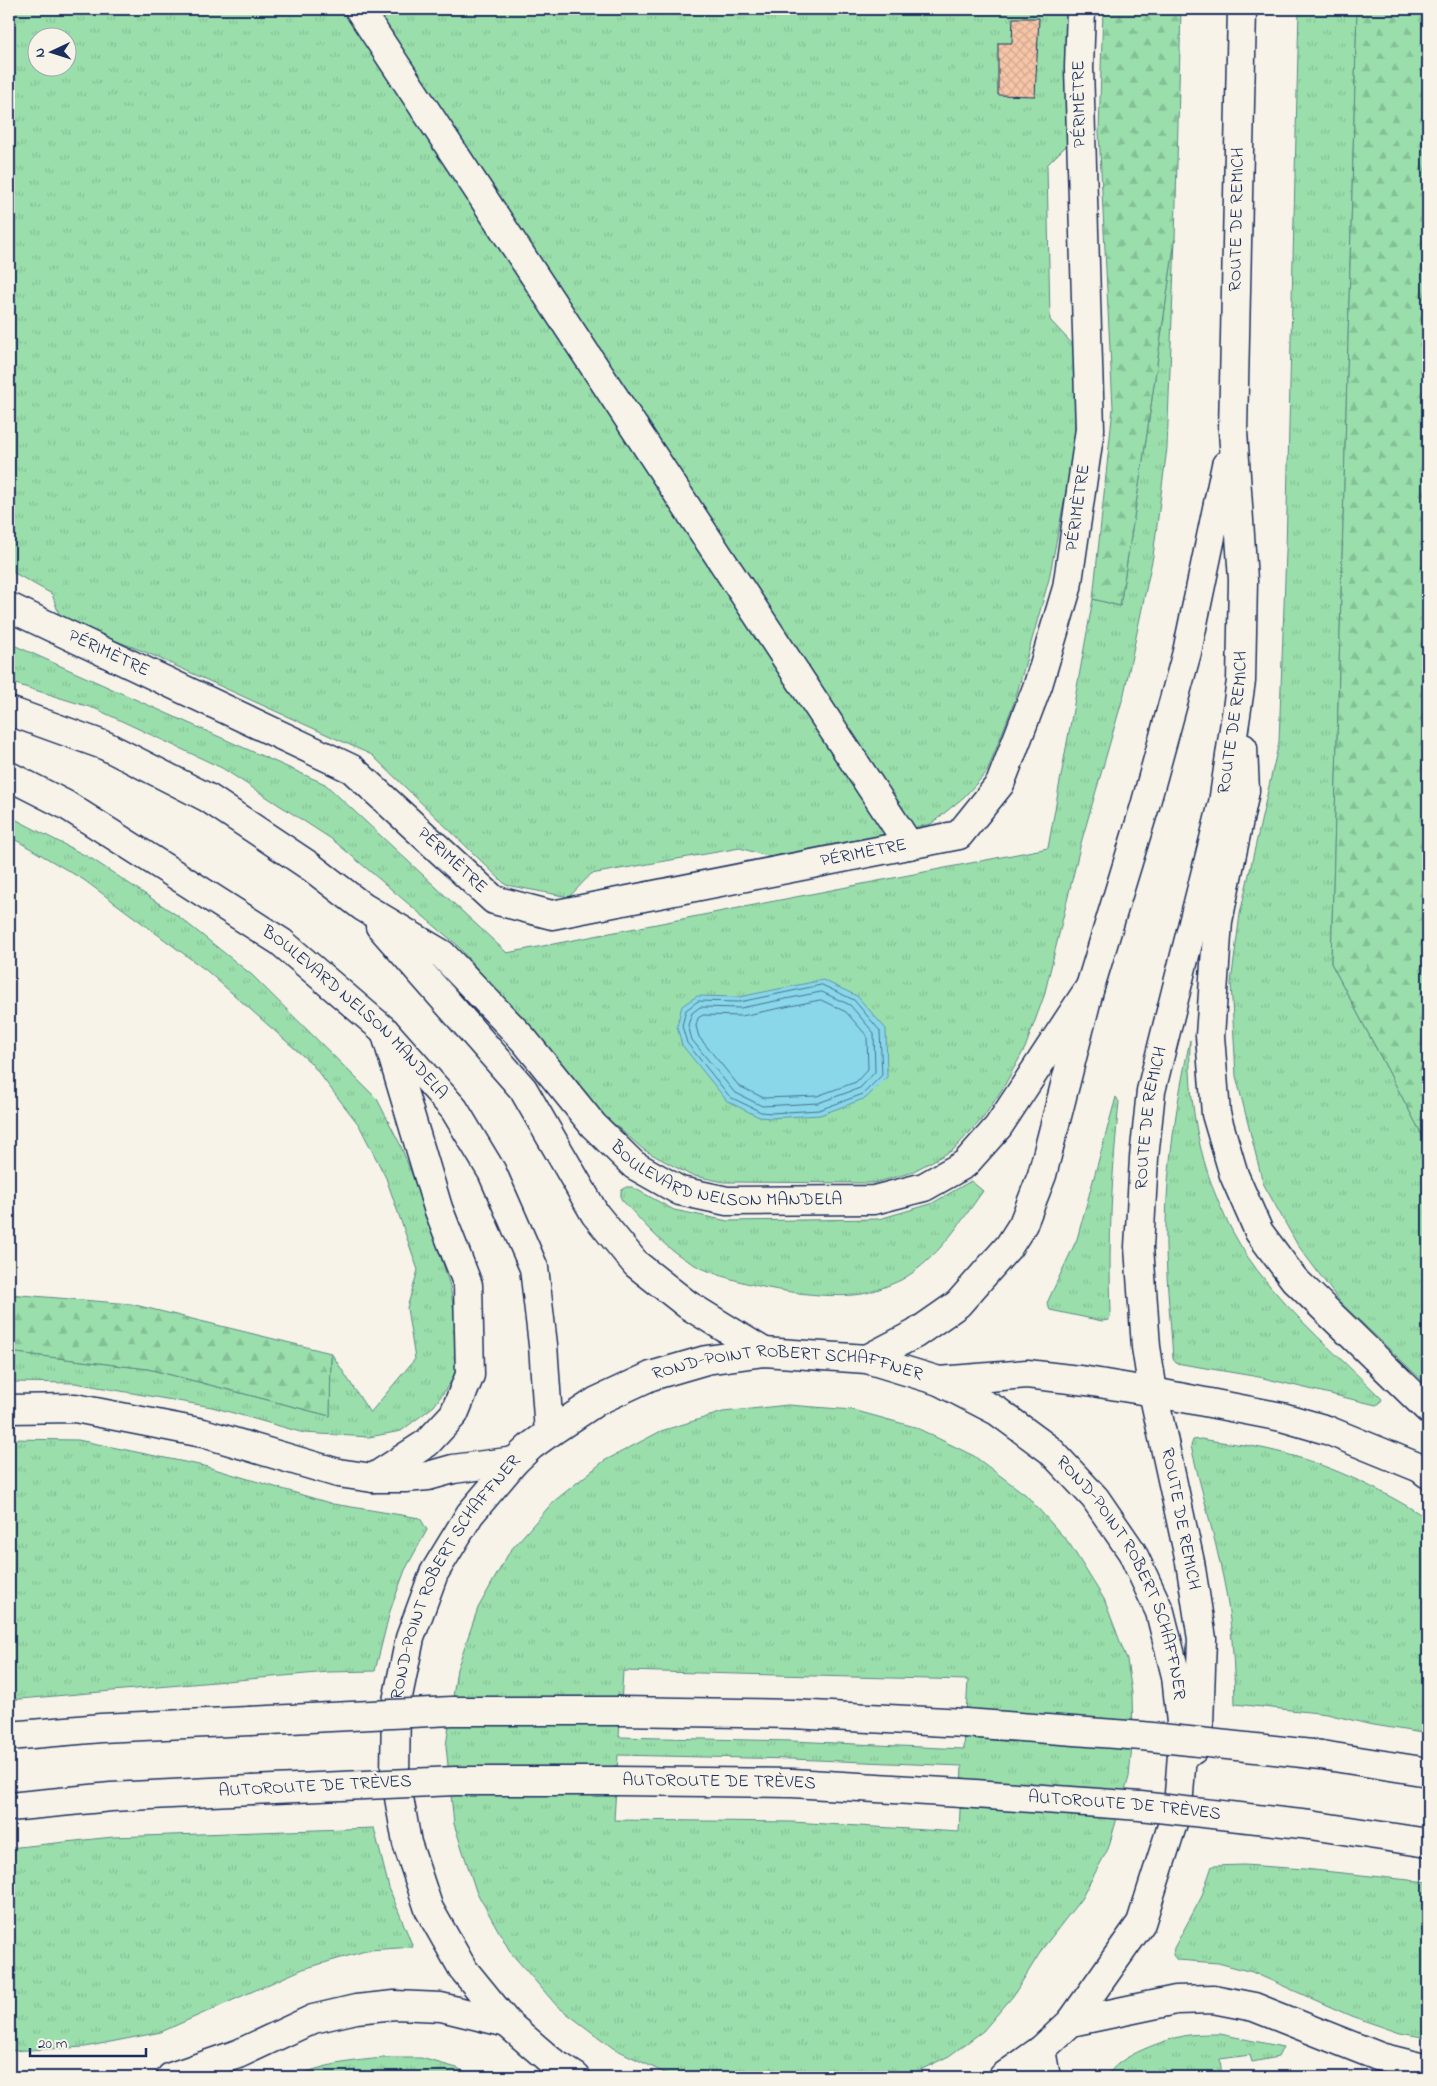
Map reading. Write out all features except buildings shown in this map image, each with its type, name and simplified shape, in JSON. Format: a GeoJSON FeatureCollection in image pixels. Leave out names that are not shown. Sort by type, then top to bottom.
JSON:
{"type":"FeatureCollection","features":[{"type":"Feature","properties":{"kind":"main road"},"geometry":{"type":"LineString","coordinates":[[359,9],[910,845]]}},
{"type":"Feature","properties":{"kind":"main road","name":"PÉRIMÈTRE"},"geometry":{"type":"LineString","coordinates":[[9,608],[352,769],[494,900],[552,915],[958,835],[1000,784],[1038,685],[1067,588],[1090,428],[1079,68],[1081,9]]}},
{"type":"Feature","properties":{"kind":"main road","name":"ROUTE DE REMICH"},"geometry":{"type":"LineString","coordinates":[[1178,1807],[1199,1724],[1202,1639],[1190,1562],[1153,1392],[1146,1347],[1139,1247],[1144,1158],[1151,1091],[1223,804],[1241,681],[1243,580],[1233,431],[1242,9]]}},
{"type":"Feature","properties":{"kind":"main road","name":"ROUTE DE REMICH"},"geometry":{"type":"LineString","coordinates":[[867,1359],[915,1334],[958,1304],[1009,1246],[1022,1224],[1042,1175],[1090,987],[1144,806],[1187,652],[1233,431]]}},
{"type":"Feature","properties":{"kind":"main road"},"geometry":{"type":"LineString","coordinates":[[1241,681],[1245,791],[1218,921],[1210,1036],[1216,1114],[1234,1175],[1259,1232],[1294,1279],[1428,1409]]}},
{"type":"Feature","properties":{"kind":"main road","name":"BOULEVARD NELSON MANDELA"},"geometry":{"type":"LineString","coordinates":[[9,711],[106,746],[208,798],[311,867],[363,907],[442,954],[524,1040],[593,1125],[634,1166],[680,1191],[727,1201],[874,1200],[924,1187],[965,1164],[998,1127],[1090,987]]}},
{"type":"Feature","properties":{"kind":"main road","name":"BOULEVARD NELSON MANDELA"},"geometry":{"type":"LineString","coordinates":[[9,776],[66,805],[281,942],[385,1031],[454,1109],[492,1172],[535,1272],[543,1345],[549,1433]]}},
{"type":"Feature","properties":{"kind":"main road","name":"BOULEVARD NELSON MANDELA"},"geometry":{"type":"LineString","coordinates":[[363,907],[523,1089],[595,1214],[636,1264],[688,1305],[764,1352]]}},
{"type":"Feature","properties":{"kind":"main road"},"geometry":{"type":"LineString","coordinates":[[373,1478],[427,1443],[454,1414],[470,1375],[468,1285],[438,1208],[385,1031]]}},
{"type":"Feature","properties":{"kind":"main road","name":"ROND-POINT ROBERT SCHAFFNER"},"geometry":{"type":"LineString","coordinates":[[576,2077],[550,2061],[507,2022],[463,1969],[429,1909],[407,1843],[395,1775],[396,1706],[410,1638],[434,1573],[470,1514],[515,1461],[549,1433],[597,1401],[651,1376],[706,1360],[764,1352],[867,1359],[938,1381],[997,1411],[1050,1450],[1095,1498],[1132,1552],[1160,1612],[1176,1676],[1183,1741],[1178,1807],[1141,1923],[1071,2022],[1041,2050],[1003,2077]]}},
{"type":"Feature","properties":{"kind":"main road"},"geometry":{"type":"LineString","coordinates":[[938,1381],[1027,1374],[1087,1381],[1153,1392],[1282,1417],[1326,1430],[1420,1468],[1428,1474]]}},
{"type":"Feature","properties":{"kind":"main road"},"geometry":{"type":"LineString","coordinates":[[9,1409],[75,1408],[203,1433],[338,1473],[373,1478],[428,1476],[453,1469],[515,1461]]}},
{"type":"Feature","properties":{"kind":"main road"},"geometry":{"type":"LineString","coordinates":[[9,1736],[101,1728],[452,1711],[792,1714],[1142,1736],[1321,1755],[1428,1772]]}},
{"type":"Feature","properties":{"kind":"main road","name":"AUTOROUTE DE TRÈVES"},"geometry":{"type":"LineString","coordinates":[[9,1807],[111,1797],[455,1780],[792,1783],[1140,1806],[1310,1825],[1428,1843]]}},
{"type":"Feature","properties":{"kind":"main road"},"geometry":{"type":"LineString","coordinates":[[1071,2022],[1176,2000],[1213,1999],[1254,2007],[1380,2057],[1428,2069]]}},
{"type":"Feature","properties":{"kind":"main road"},"geometry":{"type":"LineString","coordinates":[[171,2077],[238,2054],[313,2019],[356,2009],[395,2005],[441,2007],[507,2022]]}},
{"type":"Feature","properties":{"kind":"main road"},"geometry":{"type":"LineString","coordinates":[[1041,2050],[1046,2077]]}},
{"type":"Feature","properties":{"kind":"green space"},"geometry":{"type":"Polygon","coordinates":[[[9,9],[1070,9],[1070,142],[1047,165],[1050,320],[1078,350],[1074,450],[1049,579],[1015,700],[987,772],[964,797],[931,824],[777,859],[740,848],[591,874],[569,897],[506,885],[372,755],[143,651],[61,620],[52,594],[9,570],[9,9]]]}},
{"type":"Feature","properties":{"kind":"green space"},"geometry":{"type":"Polygon","coordinates":[[[1103,9],[1181,9],[1175,239],[1120,606],[1093,599],[1113,408],[1099,132],[1103,9]]]}},
{"type":"Feature","properties":{"kind":"green space"},"geometry":{"type":"Polygon","coordinates":[[[1299,9],[1357,9],[1331,963],[1428,1146],[1428,1386],[1340,1302],[1297,1244],[1263,1183],[1236,1076],[1231,983],[1240,914],[1279,742],[1286,551],[1299,9]]]}},
{"type":"Feature","properties":{"kind":"green space"},"geometry":{"type":"Polygon","coordinates":[[[1357,9],[1428,9],[1428,1146],[1331,963],[1357,9]]]}},
{"type":"Feature","properties":{"kind":"green space"},"geometry":{"type":"Polygon","coordinates":[[[1175,239],[1167,448],[1153,556],[1124,694],[1081,843],[1044,996],[1025,1048],[1003,1088],[983,1118],[953,1150],[910,1173],[874,1183],[724,1182],[690,1175],[644,1150],[599,1111],[456,944],[333,840],[222,768],[96,709],[9,682],[9,643],[325,784],[507,953],[1048,848],[1093,599],[1120,606],[1175,239]]]}},
{"type":"Feature","properties":{"kind":"green space"},"geometry":{"type":"Polygon","coordinates":[[[9,816],[92,859],[178,916],[252,975],[377,1099],[400,1144],[427,1213],[450,1286],[458,1335],[455,1376],[434,1406],[401,1431],[369,1437],[304,1433],[212,1407],[75,1383],[9,1382],[9,1352],[148,1369],[330,1416],[331,1353],[370,1413],[415,1359],[407,1308],[418,1270],[386,1178],[359,1125],[311,1063],[207,971],[84,880],[9,836],[9,816]]]}},
{"type":"Feature","properties":{"kind":"green space"},"geometry":{"type":"Polygon","coordinates":[[[1190,1040],[1192,1101],[1197,1131],[1213,1190],[1225,1218],[1257,1270],[1271,1287],[1301,1320],[1382,1399],[1380,1403],[1376,1405],[1259,1377],[1176,1363],[1173,1358],[1166,1258],[1168,1178],[1181,1086],[1190,1040]]]}},
{"type":"Feature","properties":{"kind":"green space"},"geometry":{"type":"Polygon","coordinates":[[[1116,1097],[1119,1102],[1111,1207],[1111,1312],[1109,1320],[1102,1321],[1050,1310],[1047,1303],[1077,1239],[1116,1097]]]}},
{"type":"Feature","properties":{"kind":"green space"},"geometry":{"type":"Polygon","coordinates":[[[971,1181],[983,1191],[947,1240],[926,1262],[901,1280],[887,1286],[871,1292],[844,1296],[777,1290],[731,1279],[695,1265],[674,1252],[621,1199],[621,1191],[626,1187],[632,1187],[674,1210],[728,1221],[879,1219],[931,1204],[971,1181]]]}},
{"type":"Feature","properties":{"kind":"green space"},"geometry":{"type":"Polygon","coordinates":[[[9,1294],[131,1304],[331,1353],[330,1416],[148,1369],[9,1352],[9,1294]]]}},
{"type":"Feature","properties":{"kind":"green space"},"geometry":{"type":"Polygon","coordinates":[[[788,1405],[853,1410],[915,1427],[974,1456],[1026,1495],[1069,1543],[1104,1599],[1127,1660],[1132,1693],[1133,1736],[1129,1777],[1108,1849],[1081,1899],[1043,1948],[1013,1996],[983,2031],[949,2056],[906,2077],[673,2077],[613,2048],[557,2006],[511,1953],[476,1891],[454,1824],[446,1746],[457,1669],[478,1608],[510,1551],[553,1502],[604,1461],[661,1431],[723,1412],[788,1405]],[[623,1671],[619,1737],[792,1741],[964,1749],[968,1680],[623,1671]],[[618,1755],[614,1820],[792,1822],[959,1832],[962,1766],[792,1759],[618,1755]]]}},
{"type":"Feature","properties":{"kind":"green space"},"geometry":{"type":"Polygon","coordinates":[[[9,1439],[78,1440],[204,1466],[333,1504],[420,1518],[427,1530],[405,1570],[390,1611],[375,1671],[329,1672],[9,1700],[9,1439]]]}},
{"type":"Feature","properties":{"kind":"green space"},"geometry":{"type":"Polygon","coordinates":[[[1201,1439],[1258,1447],[1287,1454],[1329,1468],[1370,1486],[1428,1519],[1428,1734],[1368,1724],[1327,1714],[1235,1704],[1229,1609],[1216,1544],[1191,1446],[1193,1440],[1201,1439]]]}},
{"type":"Feature","properties":{"kind":"green space"},"geometry":{"type":"Polygon","coordinates":[[[374,1828],[389,1888],[413,1947],[369,1950],[303,1969],[161,2032],[85,2047],[9,2051],[9,1848],[113,1837],[374,1828]]]}},
{"type":"Feature","properties":{"kind":"green space"},"geometry":{"type":"Polygon","coordinates":[[[1244,1865],[1304,1869],[1428,1882],[1428,2038],[1400,2033],[1351,2016],[1252,1972],[1218,1963],[1177,1960],[1173,1955],[1174,1948],[1201,1898],[1212,1866],[1244,1865]]]}},
{"type":"Feature","properties":{"kind":"green space"},"geometry":{"type":"Polygon","coordinates":[[[1220,2034],[1283,2047],[1278,2057],[1252,2062],[1250,2055],[1220,2059],[1222,2077],[1108,2077],[1120,2062],[1156,2044],[1189,2035],[1220,2034]]]}},
{"type":"Feature","properties":{"kind":"green space"},"geometry":{"type":"Polygon","coordinates":[[[383,2058],[421,2058],[457,2068],[477,2077],[295,2077],[327,2066],[383,2058]]]}},
{"type":"Feature","properties":{"kind":"water"},"geometry":{"type":"Polygon","coordinates":[[[823,980],[857,996],[886,1029],[887,1077],[866,1098],[820,1115],[759,1117],[727,1101],[682,1045],[677,1026],[682,1006],[697,996],[739,997],[823,980]]]}}]}
